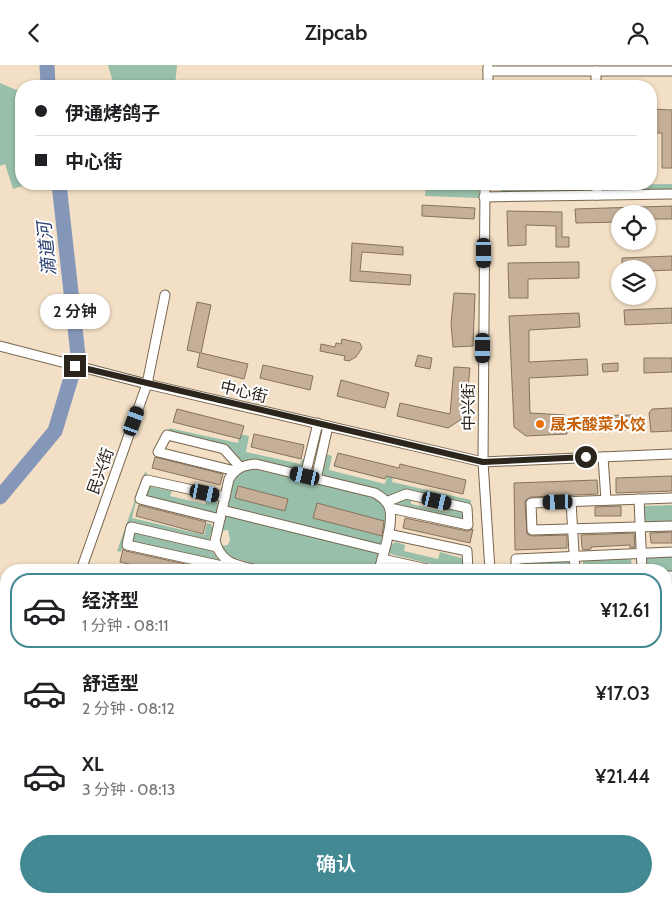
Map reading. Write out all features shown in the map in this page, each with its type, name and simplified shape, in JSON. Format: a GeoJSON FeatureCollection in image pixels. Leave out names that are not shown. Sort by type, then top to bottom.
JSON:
{"type":"FeatureCollection","features":[{"type":"Feature","properties":{"kind":"street"},"geometry":{"type":"LineString","coordinates":[[488,68],[672,71]]}},
{"type":"Feature","properties":{"kind":"street"},"geometry":{"type":"LineString","coordinates":[[596,71],[596,80]]}},
{"type":"Feature","properties":{"kind":"street","name":"中兴街"},"geometry":{"type":"LineString","coordinates":[[485,190],[483,462],[490,564]]}},
{"type":"Feature","properties":{"kind":"street"},"geometry":{"type":"LineString","coordinates":[[597,190],[597,195]]}},
{"type":"Feature","properties":{"kind":"street"},"geometry":{"type":"LineString","coordinates":[[484,197],[672,193]]}},
{"type":"Feature","properties":{"kind":"street","name":"民兴街"},"geometry":{"type":"LineString","coordinates":[[83,564],[147,384],[166,295]]}},
{"type":"Feature","properties":{"kind":"street","name":"中心街"},"geometry":{"type":"LineString","coordinates":[[0,345],[147,384],[483,462],[672,454]]}},
{"type":"Feature","properties":{"kind":"street"},"geometry":{"type":"LineString","coordinates":[[305,476],[318,423]]}},
{"type":"Feature","properties":{"kind":"street"},"geometry":{"type":"LineString","coordinates":[[316,479],[328,426]]}},
{"type":"Feature","properties":{"kind":"street"},"geometry":{"type":"LineString","coordinates":[[167,435],[224,449],[238,469],[158,452],[167,435]]}},
{"type":"Feature","properties":{"kind":"street"},"geometry":{"type":"LineString","coordinates":[[603,457],[606,500]]}},
{"type":"Feature","properties":{"kind":"street"},"geometry":{"type":"LineString","coordinates":[[236,564],[224,559],[215,541],[229,479],[244,465],[256,464],[375,493],[388,505],[392,516],[381,564]]}},
{"type":"Feature","properties":{"kind":"street"},"geometry":{"type":"LineString","coordinates":[[225,497],[147,480],[140,499],[221,514],[383,554],[414,564]]}},
{"type":"Feature","properties":{"kind":"street"},"geometry":{"type":"LineString","coordinates":[[406,494],[467,508],[468,525],[388,505],[406,494]]}},
{"type":"Feature","properties":{"kind":"street"},"geometry":{"type":"LineString","coordinates":[[672,498],[531,503],[532,530],[672,526]]}},
{"type":"Feature","properties":{"kind":"street"},"geometry":{"type":"LineString","coordinates":[[639,499],[642,564]]}},
{"type":"Feature","properties":{"kind":"street"},"geometry":{"type":"LineString","coordinates":[[572,501],[575,564]]}},
{"type":"Feature","properties":{"kind":"street"},"geometry":{"type":"LineString","coordinates":[[213,564],[127,545],[131,527],[217,547]]}},
{"type":"Feature","properties":{"kind":"street"},"geometry":{"type":"LineString","coordinates":[[388,533],[467,551],[468,564]]}},
{"type":"Feature","properties":{"kind":"street"},"geometry":{"type":"LineString","coordinates":[[516,564],[516,559],[672,552]]}},
{"type":"Feature","properties":{"kind":"green space"},"geometry":{"type":"Polygon","coordinates":[[[108,65],[177,65],[176,80],[112,80],[108,65]]]}},
{"type":"Feature","properties":{"kind":"green space"},"geometry":{"type":"Polygon","coordinates":[[[0,83],[15,89],[15,188],[13,189],[5,164],[0,166],[0,83]]]}},
{"type":"Feature","properties":{"kind":"green space"},"geometry":{"type":"Polygon","coordinates":[[[657,184],[672,184],[672,189],[657,189],[657,184]]]}},
{"type":"Feature","properties":{"kind":"green space"},"geometry":{"type":"Polygon","coordinates":[[[426,190],[479,190],[479,198],[425,196],[426,190]]]}},
{"type":"Feature","properties":{"kind":"green space"},"geometry":{"type":"Polygon","coordinates":[[[501,190],[592,190],[592,191],[501,193],[501,190]]]}},
{"type":"Feature","properties":{"kind":"green space"},"geometry":{"type":"Polygon","coordinates":[[[602,190],[637,190],[602,191],[602,190]]]}},
{"type":"Feature","properties":{"kind":"green space"},"geometry":{"type":"Polygon","coordinates":[[[169,428],[238,443],[240,434],[249,436],[246,452],[300,464],[302,459],[305,460],[304,466],[297,470],[251,460],[242,462],[224,445],[170,433],[169,428]]]}},
{"type":"Feature","properties":{"kind":"green space"},"geometry":{"type":"Polygon","coordinates":[[[325,454],[332,456],[329,470],[385,484],[389,469],[394,471],[392,482],[471,500],[471,505],[409,491],[388,497],[376,489],[325,476],[321,472],[325,454]]]}},
{"type":"Feature","properties":{"kind":"green space"},"geometry":{"type":"Polygon","coordinates":[[[253,469],[371,496],[377,500],[387,516],[376,564],[256,564],[229,557],[221,546],[228,545],[230,540],[228,530],[221,531],[233,483],[236,477],[246,470],[253,469]]]}},
{"type":"Feature","properties":{"kind":"green space"},"geometry":{"type":"Polygon","coordinates":[[[145,472],[147,473],[132,518],[204,535],[207,523],[211,524],[213,528],[209,540],[205,541],[129,523],[121,552],[117,551],[145,472]]]}},
{"type":"Feature","properties":{"kind":"green space"},"geometry":{"type":"Polygon","coordinates":[[[148,486],[172,491],[170,496],[205,504],[208,499],[217,501],[217,511],[214,513],[148,498],[146,496],[148,486]]]}},
{"type":"Feature","properties":{"kind":"green space"},"geometry":{"type":"Polygon","coordinates":[[[411,499],[411,504],[447,512],[448,507],[464,511],[464,518],[462,520],[395,505],[395,502],[411,499]]]}},
{"type":"Feature","properties":{"kind":"green space"},"geometry":{"type":"Polygon","coordinates":[[[672,505],[672,521],[645,522],[644,506],[672,505]]]}},
{"type":"Feature","properties":{"kind":"green space"},"geometry":{"type":"Polygon","coordinates":[[[136,533],[208,549],[213,552],[220,562],[133,543],[131,540],[133,534],[136,533]]]}},
{"type":"Feature","properties":{"kind":"green space"},"geometry":{"type":"Polygon","coordinates":[[[396,542],[405,545],[404,551],[438,559],[440,552],[461,558],[465,561],[465,564],[432,564],[390,554],[389,551],[392,544],[396,542]]]}},
{"type":"Feature","properties":{"kind":"green space"},"geometry":{"type":"Polygon","coordinates":[[[672,556],[672,564],[646,564],[646,558],[672,556]]]}},
{"type":"Feature","properties":{"kind":"green space"},"geometry":{"type":"Polygon","coordinates":[[[631,558],[632,564],[583,564],[583,560],[631,558]]]}},
{"type":"Feature","properties":{"kind":"green space"},"geometry":{"type":"Polygon","coordinates":[[[569,561],[569,564],[521,564],[569,561]]]}},
{"type":"Feature","properties":{"kind":"building"},"geometry":{"type":"Polygon","coordinates":[[[657,109],[672,110],[672,168],[662,168],[662,133],[657,133],[657,109]]]}},
{"type":"Feature","properties":{"kind":"building"},"geometry":{"type":"Polygon","coordinates":[[[422,205],[475,208],[474,219],[422,216],[422,205]]]}},
{"type":"Feature","properties":{"kind":"building"},"geometry":{"type":"Polygon","coordinates":[[[656,206],[672,206],[672,219],[656,219],[656,206]]]}},
{"type":"Feature","properties":{"kind":"building"},"geometry":{"type":"Polygon","coordinates":[[[611,208],[611,222],[576,223],[575,209],[611,208]]]}},
{"type":"Feature","properties":{"kind":"building"},"geometry":{"type":"Polygon","coordinates":[[[507,211],[562,212],[562,237],[569,237],[569,247],[556,247],[556,226],[526,225],[526,245],[508,246],[507,211]]]}},
{"type":"Feature","properties":{"kind":"building"},"geometry":{"type":"Polygon","coordinates":[[[352,243],[403,247],[403,255],[362,252],[360,271],[411,275],[410,285],[350,281],[352,243]]]}},
{"type":"Feature","properties":{"kind":"building"},"geometry":{"type":"Polygon","coordinates":[[[672,256],[672,270],[656,271],[656,260],[622,260],[622,258],[672,256]]]}},
{"type":"Feature","properties":{"kind":"building"},"geometry":{"type":"Polygon","coordinates":[[[579,262],[579,278],[528,279],[528,298],[509,298],[508,263],[579,262]]]}},
{"type":"Feature","properties":{"kind":"building"},"geometry":{"type":"Polygon","coordinates":[[[454,293],[475,294],[473,346],[453,347],[451,323],[454,293]]]}},
{"type":"Feature","properties":{"kind":"building"},"geometry":{"type":"Polygon","coordinates":[[[197,302],[211,305],[201,353],[248,364],[244,379],[197,367],[200,353],[187,350],[197,302]]]}},
{"type":"Feature","properties":{"kind":"building"},"geometry":{"type":"Polygon","coordinates":[[[672,308],[672,323],[625,325],[624,310],[672,308]]]}},
{"type":"Feature","properties":{"kind":"building"},"geometry":{"type":"Polygon","coordinates":[[[579,313],[580,327],[529,330],[529,362],[587,359],[588,375],[529,378],[530,413],[565,415],[567,434],[526,436],[514,427],[509,316],[579,313]]]}},
{"type":"Feature","properties":{"kind":"building"},"geometry":{"type":"Polygon","coordinates":[[[342,339],[360,343],[362,348],[356,357],[349,361],[344,360],[345,356],[320,351],[321,344],[335,347],[336,343],[341,344],[342,339]]]}},
{"type":"Feature","properties":{"kind":"building"},"geometry":{"type":"Polygon","coordinates":[[[418,355],[432,358],[430,369],[415,366],[418,355]]]}},
{"type":"Feature","properties":{"kind":"building"},"geometry":{"type":"Polygon","coordinates":[[[644,358],[672,358],[672,372],[644,373],[644,358]]]}},
{"type":"Feature","properties":{"kind":"building"},"geometry":{"type":"Polygon","coordinates":[[[618,363],[618,371],[603,372],[602,364],[618,363]]]}},
{"type":"Feature","properties":{"kind":"building"},"geometry":{"type":"Polygon","coordinates":[[[263,365],[313,376],[310,390],[260,378],[263,365]]]}},
{"type":"Feature","properties":{"kind":"building"},"geometry":{"type":"Polygon","coordinates":[[[454,367],[470,368],[465,417],[448,428],[397,416],[400,403],[450,414],[454,367]]]}},
{"type":"Feature","properties":{"kind":"building"},"geometry":{"type":"Polygon","coordinates":[[[341,380],[389,393],[385,408],[337,396],[341,380]]]}},
{"type":"Feature","properties":{"kind":"building"},"geometry":{"type":"Polygon","coordinates":[[[672,408],[672,431],[651,432],[649,413],[652,409],[672,408]]]}},
{"type":"Feature","properties":{"kind":"building"},"geometry":{"type":"Polygon","coordinates":[[[177,409],[244,426],[240,439],[173,422],[177,409]]]}},
{"type":"Feature","properties":{"kind":"building"},"geometry":{"type":"Polygon","coordinates":[[[633,415],[633,430],[580,431],[579,416],[633,415]]]}},
{"type":"Feature","properties":{"kind":"building"},"geometry":{"type":"Polygon","coordinates":[[[254,434],[304,445],[301,459],[251,447],[254,434]]]}},
{"type":"Feature","properties":{"kind":"building"},"geometry":{"type":"Polygon","coordinates":[[[338,453],[399,468],[400,464],[466,480],[463,494],[386,476],[385,479],[334,466],[338,453]]]}},
{"type":"Feature","properties":{"kind":"building"},"geometry":{"type":"Polygon","coordinates":[[[155,457],[223,474],[220,485],[152,468],[155,457]]]}},
{"type":"Feature","properties":{"kind":"building"},"geometry":{"type":"Polygon","coordinates":[[[672,476],[672,491],[616,493],[616,478],[672,476]]]}},
{"type":"Feature","properties":{"kind":"building"},"geometry":{"type":"Polygon","coordinates":[[[597,480],[598,494],[531,497],[525,501],[527,534],[532,536],[567,535],[567,548],[515,550],[514,483],[597,480]]]}},
{"type":"Feature","properties":{"kind":"building"},"geometry":{"type":"Polygon","coordinates":[[[238,486],[288,499],[285,511],[235,498],[238,486]]]}},
{"type":"Feature","properties":{"kind":"building"},"geometry":{"type":"Polygon","coordinates":[[[317,503],[384,521],[382,536],[313,518],[317,503]]]}},
{"type":"Feature","properties":{"kind":"building"},"geometry":{"type":"Polygon","coordinates":[[[139,505],[206,522],[203,534],[136,516],[139,505]]]}},
{"type":"Feature","properties":{"kind":"building"},"geometry":{"type":"Polygon","coordinates":[[[621,506],[621,516],[595,516],[595,507],[621,506]]]}},
{"type":"Feature","properties":{"kind":"building"},"geometry":{"type":"Polygon","coordinates":[[[405,518],[467,531],[473,529],[470,543],[403,528],[405,518]]]}},
{"type":"Feature","properties":{"kind":"building"},"geometry":{"type":"Polygon","coordinates":[[[672,532],[672,543],[651,543],[650,533],[672,532]]]}},
{"type":"Feature","properties":{"kind":"building"},"geometry":{"type":"Polygon","coordinates":[[[634,533],[635,547],[630,548],[630,545],[591,547],[591,549],[583,550],[582,547],[581,535],[634,533]]]}},
{"type":"Feature","properties":{"kind":"building"},"geometry":{"type":"Polygon","coordinates":[[[123,549],[185,564],[129,564],[120,562],[123,549]]]}},
{"type":"Feature","properties":{"kind":"waterway","name":"滴道河"},"geometry":{"type":"LineString","coordinates":[[47,65],[48,80]]}},
{"type":"Feature","properties":{"kind":"waterway","name":"滴道河"},"geometry":{"type":"LineString","coordinates":[[0,497],[55,431],[78,355],[60,190]]}},
{"type":"Feature","properties":{"kind":"place","name":"晟禾酸菜水饺"},"geometry":{"type":"Point","coordinates":[540,424]}},
{"type":"Feature","properties":{"kind":"route"},"geometry":{"type":"LineString","coordinates":[[75,366],[483,462],[586,457]]}}]}
